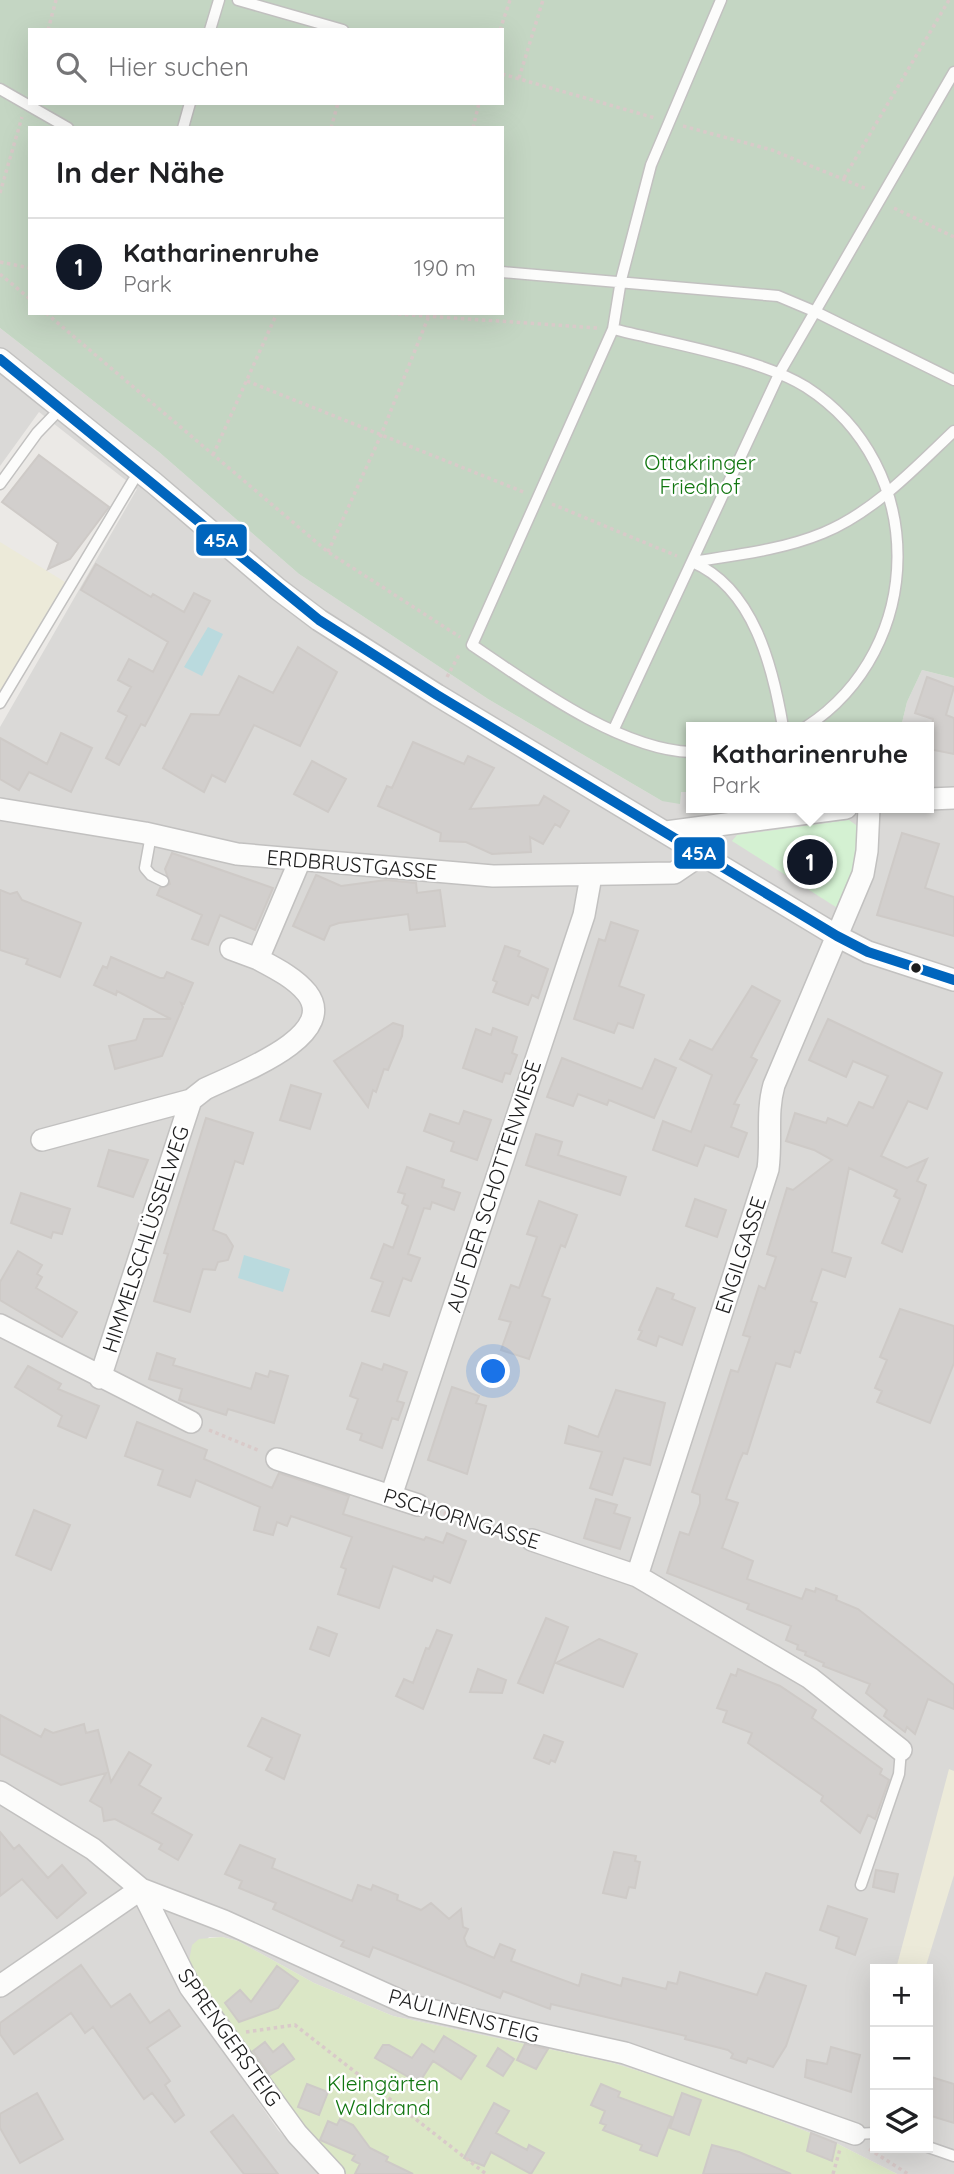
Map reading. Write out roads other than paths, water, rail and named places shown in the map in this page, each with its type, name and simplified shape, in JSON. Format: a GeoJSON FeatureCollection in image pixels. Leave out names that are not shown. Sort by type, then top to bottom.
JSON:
{"type":"FeatureCollection","features":[{"type":"Feature","properties":{"kind":"street"},"geometry":{"type":"LineString","coordinates":[[0,359],[319,620],[437,695],[837,936],[868,952],[954,980]]}},
{"type":"Feature","properties":{"kind":"street"},"geometry":{"type":"LineString","coordinates":[[934,799],[954,798]]}},
{"type":"Feature","properties":{"kind":"street","name":"ERDBRUSTGASSE"},"geometry":{"type":"LineString","coordinates":[[0,809],[151,835],[237,854],[493,876],[674,873],[702,854]]}},
{"type":"Feature","properties":{"kind":"street"},"geometry":{"type":"LineString","coordinates":[[666,832],[808,813]]}},
{"type":"Feature","properties":{"kind":"street","name":"ENGILGASSE"},"geometry":{"type":"LineString","coordinates":[[637,1576],[768,1169],[770,1097],[800,1017],[837,936],[865,864],[869,813]]}},
{"type":"Feature","properties":{"kind":"street"},"geometry":{"type":"LineString","coordinates":[[258,958],[300,860]]}},
{"type":"Feature","properties":{"kind":"street","name":"AUF DER SCHOTTENWIESE"},"geometry":{"type":"LineString","coordinates":[[391,1496],[584,915],[591,876]]}},
{"type":"Feature","properties":{"kind":"street"},"geometry":{"type":"LineString","coordinates":[[43,1140],[191,1100],[205,1089],[302,1037],[312,1021],[314,1008],[309,995],[299,985],[258,958],[231,948]]}},
{"type":"Feature","properties":{"kind":"street","name":"HIMMELSCHLÜSSELWEG"},"geometry":{"type":"LineString","coordinates":[[100,1378],[191,1100]]}},
{"type":"Feature","properties":{"kind":"street"},"geometry":{"type":"LineString","coordinates":[[0,1325],[191,1422]]}},
{"type":"Feature","properties":{"kind":"street","name":"PSCHORNGASSE"},"geometry":{"type":"LineString","coordinates":[[277,1458],[418,1505]]}},
{"type":"Feature","properties":{"kind":"street","name":"PSCHORNGASSE"},"geometry":{"type":"LineString","coordinates":[[532,1539],[637,1576],[810,1678],[901,1750]]}},
{"type":"Feature","properties":{"kind":"street","name":"PAULINENSTEIG"},"geometry":{"type":"LineString","coordinates":[[0,1791],[93,1849],[141,1889],[224,1921],[352,1982],[412,2006],[625,2053],[865,2134]]}},
{"type":"Feature","properties":{"kind":"street"},"geometry":{"type":"LineString","coordinates":[[0,1986],[141,1889]]}},
{"type":"Feature","properties":{"kind":"street","name":"SPRENGERSTEIG"},"geometry":{"type":"LineString","coordinates":[[141,1889],[190,1987],[297,2134],[334,2174]]}},
{"type":"Feature","properties":{"kind":"lane"},"geometry":{"type":"LineString","coordinates":[[211,28],[219,0]]}},
{"type":"Feature","properties":{"kind":"lane"},"geometry":{"type":"LineString","coordinates":[[238,0],[336,28]]}},
{"type":"Feature","properties":{"kind":"lane"},"geometry":{"type":"LineString","coordinates":[[686,751],[638,741],[613,730],[537,689],[468,645],[613,329],[621,280],[651,165],[721,0]]}},
{"type":"Feature","properties":{"kind":"lane"},"geometry":{"type":"LineString","coordinates":[[613,730],[780,372],[954,72]]}},
{"type":"Feature","properties":{"kind":"lane"},"geometry":{"type":"LineString","coordinates":[[0,89],[64,126]]}},
{"type":"Feature","properties":{"kind":"lane"},"geometry":{"type":"LineString","coordinates":[[184,126],[189,105]]}},
{"type":"Feature","properties":{"kind":"lane"},"geometry":{"type":"LineString","coordinates":[[504,272],[621,280],[778,296],[954,380]]}},
{"type":"Feature","properties":{"kind":"lane"},"geometry":{"type":"LineString","coordinates":[[613,329],[780,372],[831,406],[853,429],[888,494],[899,561],[885,630],[851,689],[812,722]]}},
{"type":"Feature","properties":{"kind":"lane"},"geometry":{"type":"LineString","coordinates":[[0,484],[37,433],[61,408]]}},
{"type":"Feature","properties":{"kind":"lane"},"geometry":{"type":"LineString","coordinates":[[692,562],[778,548],[825,533],[888,494],[954,431]]}},
{"type":"Feature","properties":{"kind":"lane"},"geometry":{"type":"LineString","coordinates":[[0,703],[133,481]]}},
{"type":"Feature","properties":{"kind":"lane"},"geometry":{"type":"LineString","coordinates":[[692,562],[711,570],[726,585],[754,627],[775,677],[782,722]]}},
{"type":"Feature","properties":{"kind":"lane"},"geometry":{"type":"LineString","coordinates":[[151,835],[145,868],[151,875],[163,881]]}},
{"type":"Feature","properties":{"kind":"lane"},"geometry":{"type":"LineString","coordinates":[[861,1885],[900,1774],[901,1750]]}},
{"type":"Feature","properties":{"kind":"lane"},"geometry":{"type":"LineString","coordinates":[[933,2149],[954,2156]]}},
{"type":"Feature","properties":{"kind":"water"},"geometry":{"type":"Polygon","coordinates":[[[208,627],[223,634],[202,676],[184,667],[208,627]]]}},
{"type":"Feature","properties":{"kind":"water"},"geometry":{"type":"Polygon","coordinates":[[[244,1255],[290,1269],[283,1292],[238,1278],[244,1255]]]}},
{"type":"Feature","properties":{"kind":"place","name":"Katharinenruhe"},"geometry":{"type":"Point","coordinates":[810,862]}},
{"type":"Feature","properties":{"kind":"park label","name":"Ottakringer Friedhof"},"geometry":{"type":"Point","coordinates":[700,474]}},
{"type":"Feature","properties":{"kind":"park label","name":"Kleingärten Waldrand"},"geometry":{"type":"Point","coordinates":[383,2095]}}]}
